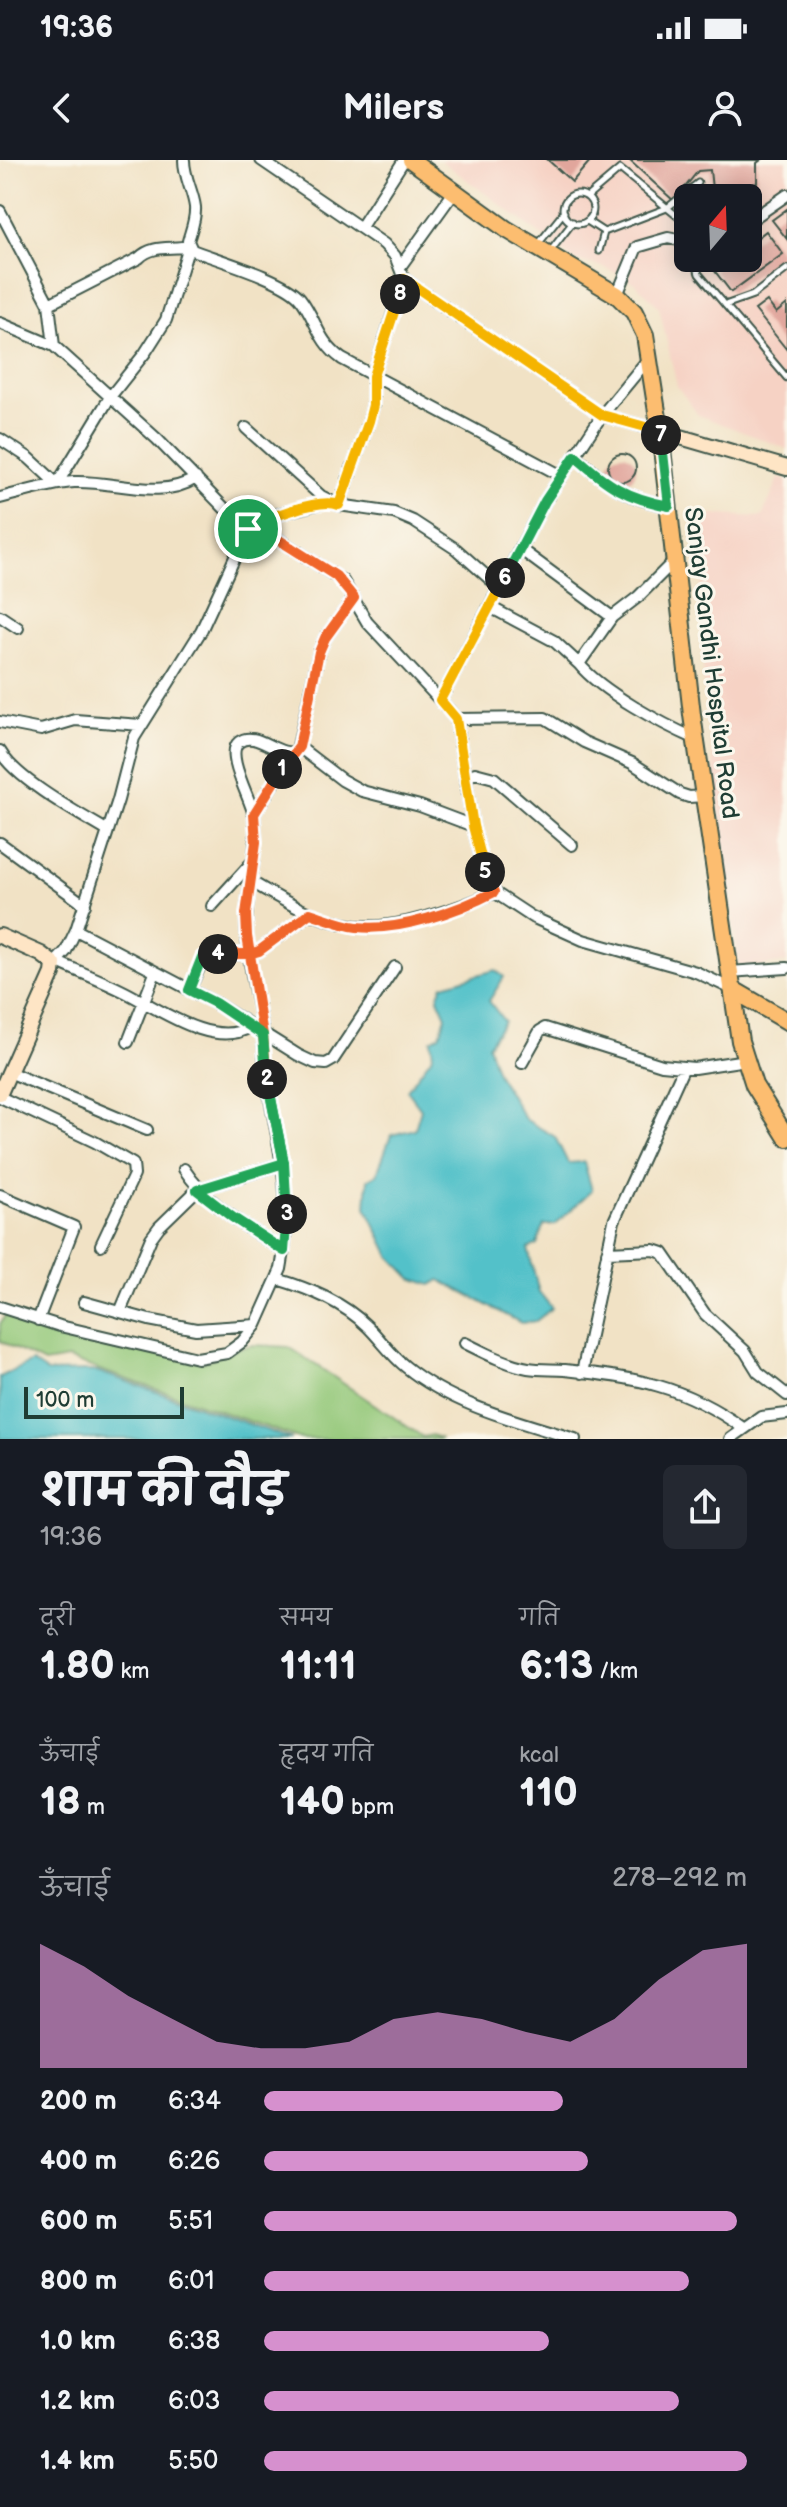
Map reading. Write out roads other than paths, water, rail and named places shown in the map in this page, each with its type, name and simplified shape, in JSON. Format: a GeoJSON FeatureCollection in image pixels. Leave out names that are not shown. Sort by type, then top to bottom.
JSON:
{"type":"FeatureCollection","features":[{"type":"Feature","properties":{"kind":"main road","name":"Sanjay Gandhi Hospital Road"},"geometry":{"type":"LineString","coordinates":[[411,160],[542,251],[617,295],[634,312],[645,335],[660,431],[696,739],[731,980],[746,1060],[754,1085],[787,1138]]}},
{"type":"Feature","properties":{"kind":"main road"},"geometry":{"type":"LineString","coordinates":[[660,431],[787,468]]}},
{"type":"Feature","properties":{"kind":"main road"},"geometry":{"type":"LineString","coordinates":[[0,936],[56,963],[0,1095]]}},
{"type":"Feature","properties":{"kind":"main road"},"geometry":{"type":"LineString","coordinates":[[731,980],[787,1021]]}},
{"type":"Feature","properties":{"kind":"street"},"geometry":{"type":"LineString","coordinates":[[57,484],[110,397],[145,353],[166,320],[189,246],[195,212],[184,160]]}},
{"type":"Feature","properties":{"kind":"street"},"geometry":{"type":"LineString","coordinates":[[261,160],[390,250],[404,279],[373,376],[373,405],[369,421],[334,503]]}},
{"type":"Feature","properties":{"kind":"street"},"geometry":{"type":"LineString","coordinates":[[361,227],[404,160]]}},
{"type":"Feature","properties":{"kind":"street"},"geometry":{"type":"LineString","coordinates":[[400,267],[454,192]]}},
{"type":"Feature","properties":{"kind":"street"},"geometry":{"type":"LineString","coordinates":[[762,212],[787,195]]}},
{"type":"Feature","properties":{"kind":"street"},"geometry":{"type":"LineString","coordinates":[[0,211],[49,304],[54,346]]}},
{"type":"Feature","properties":{"kind":"street"},"geometry":{"type":"LineString","coordinates":[[617,295],[637,247],[668,238],[674,239]]}},
{"type":"Feature","properties":{"kind":"street"},"geometry":{"type":"LineString","coordinates":[[49,304],[139,258],[145,252],[189,246],[292,290],[331,351],[562,476]]}},
{"type":"Feature","properties":{"kind":"street"},"geometry":{"type":"LineString","coordinates":[[404,279],[602,415],[660,431]]}},
{"type":"Feature","properties":{"kind":"street"},"geometry":{"type":"LineString","coordinates":[[1,324],[54,346],[248,529],[268,533],[336,576],[354,598],[367,622],[456,719],[473,826],[488,884],[494,892],[532,917],[583,940],[696,972],[731,980],[787,968]]}},
{"type":"Feature","properties":{"kind":"street"},"geometry":{"type":"LineString","coordinates":[[440,700],[545,501],[602,415],[649,358]]}},
{"type":"Feature","properties":{"kind":"street"},"geometry":{"type":"LineString","coordinates":[[246,428],[334,503]]}},
{"type":"Feature","properties":{"kind":"street"},"geometry":{"type":"LineString","coordinates":[[0,439],[29,458],[57,484]]}},
{"type":"Feature","properties":{"kind":"street"},"geometry":{"type":"LineString","coordinates":[[575,456],[619,492],[669,506]]}},
{"type":"Feature","properties":{"kind":"street"},"geometry":{"type":"LineString","coordinates":[[0,498],[57,484],[113,483],[162,489],[184,486],[196,478]]}},
{"type":"Feature","properties":{"kind":"street"},"geometry":{"type":"LineString","coordinates":[[250,1027],[235,1033],[200,1029],[56,963],[76,930],[85,905],[129,752],[141,725],[201,631],[248,529],[271,516],[334,503],[394,513],[413,521],[456,549],[500,588]]}},
{"type":"Feature","properties":{"kind":"street"},"geometry":{"type":"LineString","coordinates":[[520,549],[612,617]]}},
{"type":"Feature","properties":{"kind":"street"},"geometry":{"type":"LineString","coordinates":[[579,664],[612,617],[675,560]]}},
{"type":"Feature","properties":{"kind":"street"},"geometry":{"type":"LineString","coordinates":[[254,814],[296,750],[319,652],[325,638],[354,598]]}},
{"type":"Feature","properties":{"kind":"street"},"geometry":{"type":"LineString","coordinates":[[490,607],[554,641],[588,675],[670,727],[696,739]]}},
{"type":"Feature","properties":{"kind":"street"},"geometry":{"type":"LineString","coordinates":[[0,616],[18,628]]}},
{"type":"Feature","properties":{"kind":"street"},"geometry":{"type":"LineString","coordinates":[[456,719],[545,718],[584,742],[632,763],[680,794],[704,796]]}},
{"type":"Feature","properties":{"kind":"street"},"geometry":{"type":"LineString","coordinates":[[0,722],[41,730],[75,720],[141,725]]}},
{"type":"Feature","properties":{"kind":"street"},"geometry":{"type":"LineString","coordinates":[[0,1307],[38,1320],[197,1358],[227,1353],[242,1342],[256,1325],[277,1279],[288,1222],[284,1163],[266,1073],[263,1035],[249,954],[246,914],[256,842],[254,814],[234,759],[234,749],[239,743],[254,740],[296,750],[362,791],[420,806],[473,826]]}},
{"type":"Feature","properties":{"kind":"street"},"geometry":{"type":"LineString","coordinates":[[0,751],[10,764],[42,789],[108,831]]}},
{"type":"Feature","properties":{"kind":"street"},"geometry":{"type":"LineString","coordinates":[[465,778],[475,773],[494,778],[572,845]]}},
{"type":"Feature","properties":{"kind":"street"},"geometry":{"type":"LineString","coordinates":[[0,843],[85,905]]}},
{"type":"Feature","properties":{"kind":"street"},"geometry":{"type":"LineString","coordinates":[[212,906],[254,859]]}},
{"type":"Feature","properties":{"kind":"street"},"geometry":{"type":"LineString","coordinates":[[250,881],[289,904],[356,927],[389,927],[476,902],[494,892]]}},
{"type":"Feature","properties":{"kind":"street"},"geometry":{"type":"LineString","coordinates":[[189,990],[205,955],[249,954],[269,946],[310,913]]}},
{"type":"Feature","properties":{"kind":"street"},"geometry":{"type":"LineString","coordinates":[[76,930],[215,1003],[263,1035],[315,1063],[326,1064],[333,1060],[395,967]]}},
{"type":"Feature","properties":{"kind":"street"},"geometry":{"type":"LineString","coordinates":[[128,1042],[155,973]]}},
{"type":"Feature","properties":{"kind":"street"},"geometry":{"type":"LineString","coordinates":[[522,1063],[540,1031],[545,1028],[662,1065],[684,1067],[746,1060]]}},
{"type":"Feature","properties":{"kind":"street"},"geometry":{"type":"LineString","coordinates":[[582,1373],[614,1221],[684,1067]]}},
{"type":"Feature","properties":{"kind":"street"},"geometry":{"type":"LineString","coordinates":[[9,1072],[147,1130]]}},
{"type":"Feature","properties":{"kind":"street"},"geometry":{"type":"LineString","coordinates":[[0,1095],[133,1164],[134,1175],[101,1245]]}},
{"type":"Feature","properties":{"kind":"street"},"geometry":{"type":"LineString","coordinates":[[120,1312],[151,1238],[197,1190],[284,1163]]}},
{"type":"Feature","properties":{"kind":"street"},"geometry":{"type":"LineString","coordinates":[[184,1169],[197,1190],[284,1251]]}},
{"type":"Feature","properties":{"kind":"street"},"geometry":{"type":"LineString","coordinates":[[0,1195],[74,1227],[38,1320]]}},
{"type":"Feature","properties":{"kind":"street"},"geometry":{"type":"LineString","coordinates":[[607,1252],[654,1250],[663,1253],[705,1314],[745,1351],[758,1372],[787,1395]]}},
{"type":"Feature","properties":{"kind":"street"},"geometry":{"type":"LineString","coordinates":[[277,1279],[322,1294],[345,1308],[366,1324],[406,1367],[457,1398],[575,1439]]}},
{"type":"Feature","properties":{"kind":"street"},"geometry":{"type":"LineString","coordinates":[[84,1302],[196,1329],[256,1325]]}},
{"type":"Feature","properties":{"kind":"street"},"geometry":{"type":"LineString","coordinates":[[465,1343],[527,1368],[659,1385],[695,1397],[743,1428]]}},
{"type":"Feature","properties":{"kind":"street"},"geometry":{"type":"LineString","coordinates":[[730,1439],[761,1417],[787,1414]]}},
{"type":"Feature","properties":{"kind":"street"},"geometry":{"type":"LineString","coordinates":[[528,1439],[530,1425]]}},
{"type":"Feature","properties":{"kind":"lane"},"geometry":{"type":"LineString","coordinates":[[587,197],[620,169],[674,214]]}},
{"type":"Feature","properties":{"kind":"lane"},"geometry":{"type":"LineString","coordinates":[[604,232],[667,208],[698,183]]}},
{"type":"Feature","properties":{"kind":"lane"},"geometry":{"type":"LineString","coordinates":[[542,251],[564,212],[568,198],[577,194],[587,197],[593,209],[587,221]]}},
{"type":"Feature","properties":{"kind":"lane"},"geometry":{"type":"LineString","coordinates":[[564,212],[573,222]]}},
{"type":"Feature","properties":{"kind":"lane"},"geometry":{"type":"LineString","coordinates":[[542,251],[573,222],[587,221],[604,232]]}},
{"type":"Feature","properties":{"kind":"lane"},"geometry":{"type":"LineString","coordinates":[[599,251],[604,232]]}},
{"type":"Feature","properties":{"kind":"lane"},"geometry":{"type":"LineString","coordinates":[[725,305],[753,295],[787,269]]}},
{"type":"Feature","properties":{"kind":"lane"},"geometry":{"type":"LineString","coordinates":[[698,272],[787,378]]}},
{"type":"Feature","properties":{"kind":"water"},"geometry":{"type":"Polygon","coordinates":[[[495,970],[504,977],[489,1001],[504,1021],[488,1045],[497,1073],[525,1119],[555,1137],[568,1163],[584,1162],[592,1190],[555,1225],[544,1225],[537,1244],[528,1249],[539,1292],[552,1308],[536,1321],[521,1323],[440,1280],[431,1285],[411,1278],[390,1256],[366,1207],[368,1179],[377,1174],[391,1135],[415,1129],[421,1109],[407,1090],[433,1055],[431,1040],[440,1035],[446,1016],[438,998],[443,985],[495,970]]]}},
{"type":"Feature","properties":{"kind":"water"},"geometry":{"type":"Polygon","coordinates":[[[32,1362],[47,1372],[96,1371],[292,1439],[0,1439],[0,1377],[32,1362]]]}}]}
